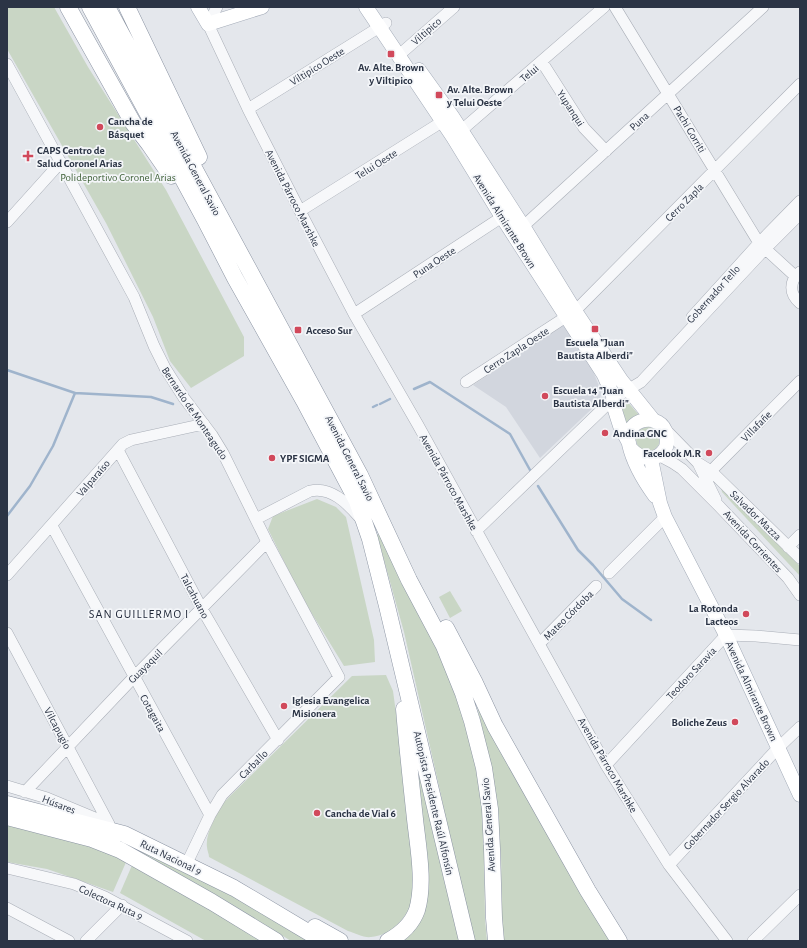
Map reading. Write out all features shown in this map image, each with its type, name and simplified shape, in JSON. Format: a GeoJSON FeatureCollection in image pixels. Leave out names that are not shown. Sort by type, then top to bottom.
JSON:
{"type":"FeatureCollection","features":[{"type":"Feature","properties":{"kind":"highway"},"geometry":{"type":"LineString","coordinates":[[68,7],[133,123],[164,165],[202,230],[235,278]]}},
{"type":"Feature","properties":{"kind":"highway","name":"Avenida General Savio"},"geometry":{"type":"LineString","coordinates":[[90,7],[235,278],[351,488],[365,524],[401,665]]}},
{"type":"Feature","properties":{"kind":"highway","name":"Avenida General Savio"},"geometry":{"type":"LineString","coordinates":[[107,7],[194,169],[254,276],[284,335],[360,475],[409,580],[444,646],[463,693],[484,768],[490,810],[496,941]]}},
{"type":"Feature","properties":{"kind":"highway"},"geometry":{"type":"LineString","coordinates":[[127,7],[211,181],[254,276]]}},
{"type":"Feature","properties":{"kind":"highway"},"geometry":{"type":"LineString","coordinates":[[360,475],[426,591],[475,683],[495,726],[592,898],[620,941]]}},
{"type":"Feature","properties":{"kind":"highway"},"geometry":{"type":"LineString","coordinates":[[388,941],[396,937],[410,924],[416,912],[420,890],[419,854],[407,743],[401,665]]}},
{"type":"Feature","properties":{"kind":"highway","name":"Autopista Presidente Raúl Alfonsín"},"geometry":{"type":"LineString","coordinates":[[401,665],[467,941]]}},
{"type":"Feature","properties":{"kind":"highway","name":"Ruta Nacional 9"},"geometry":{"type":"LineString","coordinates":[[7,804],[124,834],[234,888],[323,941]]}},
{"type":"Feature","properties":{"kind":"highway","name":"Ruta Nacional 9"},"geometry":{"type":"LineString","coordinates":[[7,817],[85,837],[120,850],[212,902],[276,941]]}},
{"type":"Feature","properties":{"kind":"highway"},"geometry":{"type":"LineString","coordinates":[[234,888],[253,893],[270,901],[340,941]]}},
{"type":"Feature","properties":{"kind":"main road","name":"Avenida Párroco Marshke"},"geometry":{"type":"LineString","coordinates":[[198,7],[208,24]]}},
{"type":"Feature","properties":{"kind":"main road"},"geometry":{"type":"LineString","coordinates":[[208,24],[262,7]]}},
{"type":"Feature","properties":{"kind":"main road","name":"Avenida Almirante Brown"},"geometry":{"type":"LineString","coordinates":[[366,7],[382,25],[457,134],[570,314],[604,375],[614,398],[614,407],[620,426],[642,474],[660,503],[665,516],[726,636],[800,795]]}},
{"type":"Feature","properties":{"kind":"main road","name":"Avenida Almirante Brown"},"geometry":{"type":"LineString","coordinates":[[376,7],[382,25]]}},
{"type":"Feature","properties":{"kind":"main road","name":"Avenida Almirante Brown"},"geometry":{"type":"LineString","coordinates":[[570,314],[654,421]]}},
{"type":"Feature","properties":{"kind":"main road"},"geometry":{"type":"LineString","coordinates":[[648,419],[654,421],[666,430],[668,442],[664,450],[654,457],[641,457],[630,446],[628,437],[633,426],[643,420],[648,419]]}},
{"type":"Feature","properties":{"kind":"main road"},"geometry":{"type":"LineString","coordinates":[[654,457],[660,503]]}},
{"type":"Feature","properties":{"kind":"street"},"geometry":{"type":"LineString","coordinates":[[208,24],[217,7]]}},
{"type":"Feature","properties":{"kind":"street","name":"Viltipico"},"geometry":{"type":"LineString","coordinates":[[401,53],[454,7]]}},
{"type":"Feature","properties":{"kind":"street","name":"Telui"},"geometry":{"type":"LineString","coordinates":[[457,134],[604,7]]}},
{"type":"Feature","properties":{"kind":"street","name":"Pachi Gorriti"},"geometry":{"type":"LineString","coordinates":[[615,7],[762,246],[798,274]]}},
{"type":"Feature","properties":{"kind":"street","name":"Puna"},"geometry":{"type":"LineString","coordinates":[[518,230],[763,7]]}},
{"type":"Feature","properties":{"kind":"street","name":"Avenida Párroco Marshke"},"geometry":{"type":"LineString","coordinates":[[208,24],[248,109],[354,314],[418,425],[606,765],[668,866],[727,941]]}},
{"type":"Feature","properties":{"kind":"street","name":"Viltipico Oeste"},"geometry":{"type":"LineString","coordinates":[[248,109],[382,25]]}},
{"type":"Feature","properties":{"kind":"street","name":"Yupanqui"},"geometry":{"type":"LineString","coordinates":[[542,62],[584,128],[606,151]]}},
{"type":"Feature","properties":{"kind":"street","name":"Bernardo de Monteagudo"},"geometry":{"type":"LineString","coordinates":[[7,64],[134,297],[164,368],[214,438],[228,461],[267,542],[339,677]]}},
{"type":"Feature","properties":{"kind":"street","name":"Cerro Zapla"},"geometry":{"type":"LineString","coordinates":[[570,314],[715,171],[800,84]]}},
{"type":"Feature","properties":{"kind":"street","name":"Telui Oeste"},"geometry":{"type":"LineString","coordinates":[[300,211],[447,119]]}},
{"type":"Feature","properties":{"kind":"street"},"geometry":{"type":"LineString","coordinates":[[7,215],[60,160]]}},
{"type":"Feature","properties":{"kind":"street"},"geometry":{"type":"LineString","coordinates":[[7,222],[60,160]]}},
{"type":"Feature","properties":{"kind":"street","name":"Gobernador Tello"},"geometry":{"type":"LineString","coordinates":[[476,532],[614,398],[641,382],[800,201]]}},
{"type":"Feature","properties":{"kind":"street","name":"Puna Oeste"},"geometry":{"type":"LineString","coordinates":[[354,314],[508,214]]}},
{"type":"Feature","properties":{"kind":"street","name":"Gobernador Tello"},"geometry":{"type":"LineString","coordinates":[[762,246],[800,214]]}},
{"type":"Feature","properties":{"kind":"street"},"geometry":{"type":"LineString","coordinates":[[798,274],[791,288],[793,294],[800,303]]}},
{"type":"Feature","properties":{"kind":"street","name":"Cerro Zapla Oeste"},"geometry":{"type":"LineString","coordinates":[[466,382],[570,314]]}},
{"type":"Feature","properties":{"kind":"street","name":"Villafañe"},"geometry":{"type":"LineString","coordinates":[[711,471],[800,381]]}},
{"type":"Feature","properties":{"kind":"street","name":"Valparaíso"},"geometry":{"type":"LineString","coordinates":[[7,575],[52,526],[123,444],[131,440],[204,424]]}},
{"type":"Feature","properties":{"kind":"street","name":"Avenida Corrientes"},"geometry":{"type":"LineString","coordinates":[[666,430],[698,464],[718,504]]}},
{"type":"Feature","properties":{"kind":"street","name":"Talcahuano"},"geometry":{"type":"LineString","coordinates":[[118,450],[202,609],[278,740]]}},
{"type":"Feature","properties":{"kind":"street","name":"Avenida Corrientes"},"geometry":{"type":"LineString","coordinates":[[654,457],[673,463],[682,469],[718,504],[788,578],[800,595]]}},
{"type":"Feature","properties":{"kind":"street","name":"Salvador Mazza"},"geometry":{"type":"LineString","coordinates":[[698,464],[711,471],[800,558]]}},
{"type":"Feature","properties":{"kind":"street"},"geometry":{"type":"LineString","coordinates":[[256,519],[310,491],[315,490],[329,492],[345,502],[365,524]]}},
{"type":"Feature","properties":{"kind":"street"},"geometry":{"type":"LineString","coordinates":[[609,573],[665,516]]}},
{"type":"Feature","properties":{"kind":"street","name":"Cotagaita"},"geometry":{"type":"LineString","coordinates":[[52,526],[210,815]]}},
{"type":"Feature","properties":{"kind":"street"},"geometry":{"type":"LineString","coordinates":[[788,546],[800,534]]}},
{"type":"Feature","properties":{"kind":"street","name":"Guayaquil"},"geometry":{"type":"LineString","coordinates":[[25,792],[134,677],[267,542]]}},
{"type":"Feature","properties":{"kind":"street","name":"Avenida Corrientes"},"geometry":{"type":"LineString","coordinates":[[788,578],[800,586]]}},
{"type":"Feature","properties":{"kind":"street","name":"Mateo Córdoba"},"geometry":{"type":"LineString","coordinates":[[539,644],[596,586]]}},
{"type":"Feature","properties":{"kind":"street","name":"Vilcapugio"},"geometry":{"type":"LineString","coordinates":[[7,633],[109,824]]}},
{"type":"Feature","properties":{"kind":"street"},"geometry":{"type":"LineString","coordinates":[[726,636],[756,636],[800,640]]}},
{"type":"Feature","properties":{"kind":"street","name":"Teodoro Saravia"},"geometry":{"type":"LineString","coordinates":[[606,765],[726,636]]}},
{"type":"Feature","properties":{"kind":"street","name":"Carballo"},"geometry":{"type":"LineString","coordinates":[[186,865],[217,802],[339,677]]}},
{"type":"Feature","properties":{"kind":"street","name":"Gobernador Sergio Alvarado"},"geometry":{"type":"LineString","coordinates":[[668,866],[800,726]]}},
{"type":"Feature","properties":{"kind":"street","name":"Húsares"},"geometry":{"type":"LineString","coordinates":[[7,786],[46,798],[109,824],[124,834]]}},
{"type":"Feature","properties":{"kind":"street","name":"Colectora Ruta 9"},"geometry":{"type":"LineString","coordinates":[[7,868],[74,884],[122,905],[187,941]]}},
{"type":"Feature","properties":{"kind":"street"},"geometry":{"type":"LineString","coordinates":[[753,941],[800,895]]}},
{"type":"Feature","properties":{"kind":"street"},"geometry":{"type":"LineString","coordinates":[[86,941],[122,905]]}},
{"type":"Feature","properties":{"kind":"street"},"geometry":{"type":"LineString","coordinates":[[7,908],[69,941]]}},
{"type":"Feature","properties":{"kind":"shaded area","name":"Escuela 14 \"Juan Bautista Alberdi\""},"geometry":{"type":"Polygon","coordinates":[[[563,325],[591,366],[601,391],[600,401],[540,458],[506,407],[473,385],[563,325]]]}},
{"type":"Feature","properties":{"kind":"green space","name":"Polideportivo Coronel Arias"},"geometry":{"type":"Polygon","coordinates":[[[7,7],[54,7],[88,67],[166,190],[244,337],[244,356],[191,388],[170,361],[153,317],[106,223],[7,49],[7,7]]]}},
{"type":"Feature","properties":{"kind":"green space"},"geometry":{"type":"Polygon","coordinates":[[[626,400],[639,415],[631,419],[626,426],[620,404],[621,401],[626,400]]]}},
{"type":"Feature","properties":{"kind":"green space"},"geometry":{"type":"Polygon","coordinates":[[[648,427],[657,430],[660,439],[657,448],[648,451],[639,448],[636,439],[639,430],[648,427]]]}},
{"type":"Feature","properties":{"kind":"green space"},"geometry":{"type":"Polygon","coordinates":[[[721,488],[800,566],[800,576],[722,492],[721,488]]]}},
{"type":"Feature","properties":{"kind":"green space"},"geometry":{"type":"Polygon","coordinates":[[[317,499],[336,507],[346,517],[374,640],[375,662],[344,666],[301,596],[268,529],[273,516],[317,499]]]}},
{"type":"Feature","properties":{"kind":"green space"},"geometry":{"type":"Polygon","coordinates":[[[379,534],[459,694],[482,795],[485,919],[487,941],[473,941],[458,881],[441,795],[404,632],[377,535],[379,534]]]}},
{"type":"Feature","properties":{"kind":"green space"},"geometry":{"type":"Polygon","coordinates":[[[450,591],[462,611],[450,618],[439,597],[450,591]]]}},
{"type":"Feature","properties":{"kind":"green space"},"geometry":{"type":"Polygon","coordinates":[[[386,675],[393,691],[407,794],[412,835],[414,891],[410,907],[397,925],[391,930],[378,936],[368,937],[348,931],[209,857],[207,842],[212,825],[223,803],[352,676],[386,675]]]}},
{"type":"Feature","properties":{"kind":"green space"},"geometry":{"type":"Polygon","coordinates":[[[475,697],[613,941],[504,941],[502,919],[501,855],[493,777],[475,697]]]}},
{"type":"Feature","properties":{"kind":"green space"},"geometry":{"type":"Polygon","coordinates":[[[413,727],[450,905],[461,941],[398,941],[417,920],[413,727]]]}},
{"type":"Feature","properties":{"kind":"green space"},"geometry":{"type":"Polygon","coordinates":[[[7,824],[78,841],[127,860],[113,892],[47,869],[7,862],[7,824]]]}},
{"type":"Feature","properties":{"kind":"green space"},"geometry":{"type":"Polygon","coordinates":[[[133,848],[164,858],[314,941],[291,941],[228,902],[133,848]]]}},
{"type":"Feature","properties":{"kind":"green space"},"geometry":{"type":"Polygon","coordinates":[[[133,863],[267,941],[206,941],[120,893],[133,863]]]}},
{"type":"Feature","properties":{"kind":"waterway"},"geometry":{"type":"LineString","coordinates":[[7,370],[75,393],[151,397],[173,404]]}},
{"type":"Feature","properties":{"kind":"waterway"},"geometry":{"type":"LineString","coordinates":[[414,389],[430,382],[510,434],[530,470]]}},
{"type":"Feature","properties":{"kind":"waterway"},"geometry":{"type":"LineString","coordinates":[[7,516],[30,486],[53,446],[75,393]]}},
{"type":"Feature","properties":{"kind":"waterway"},"geometry":{"type":"LineString","coordinates":[[380,404],[390,399]]}},
{"type":"Feature","properties":{"kind":"waterway"},"geometry":{"type":"LineString","coordinates":[[373,407],[377,405]]}},
{"type":"Feature","properties":{"kind":"waterway"},"geometry":{"type":"LineString","coordinates":[[538,486],[578,550],[622,599],[651,620]]}},
{"type":"Feature","properties":{"kind":"place","name":"Av. Alte. Brown y Viltipico"},"geometry":{"type":"Point","coordinates":[391,54]}},
{"type":"Feature","properties":{"kind":"place","name":"Av. Alte. Brown y Telui Oeste"},"geometry":{"type":"Point","coordinates":[439,95]}},
{"type":"Feature","properties":{"kind":"place","name":"Cancha de Básquet"},"geometry":{"type":"Point","coordinates":[100,127]}},
{"type":"Feature","properties":{"kind":"place","name":"CAPS Centro de Salud Coronel Arias"},"geometry":{"type":"Point","coordinates":[28,156]}},
{"type":"Feature","properties":{"kind":"place","name":"Escuela \"Juan Bautista Alberdi\""},"geometry":{"type":"Point","coordinates":[595,329]}},
{"type":"Feature","properties":{"kind":"place","name":"Acceso Sur"},"geometry":{"type":"Point","coordinates":[298,330]}},
{"type":"Feature","properties":{"kind":"place","name":"Escuela 14 \"Juan Bautista Alberdi\""},"geometry":{"type":"Point","coordinates":[545,396]}},
{"type":"Feature","properties":{"kind":"place","name":"Andina GNC"},"geometry":{"type":"Point","coordinates":[605,433]}},
{"type":"Feature","properties":{"kind":"place","name":"Facelook M.R"},"geometry":{"type":"Point","coordinates":[709,453]}},
{"type":"Feature","properties":{"kind":"place","name":"YPF SIGMA"},"geometry":{"type":"Point","coordinates":[272,458]}},
{"type":"Feature","properties":{"kind":"place","name":"La Rotonda Lacteos"},"geometry":{"type":"Point","coordinates":[746,614]}},
{"type":"Feature","properties":{"kind":"place","name":"Iglesia Evangelica Misionera"},"geometry":{"type":"Point","coordinates":[284,706]}},
{"type":"Feature","properties":{"kind":"place","name":"Boliche Zeus"},"geometry":{"type":"Point","coordinates":[735,722]}},
{"type":"Feature","properties":{"kind":"place","name":"Cancha de Vial 6"},"geometry":{"type":"Point","coordinates":[317,813]}},
{"type":"Feature","properties":{"kind":"district","name":"SAN GUILLERMO I"},"geometry":{"type":"Point","coordinates":[139,614]}}]}
